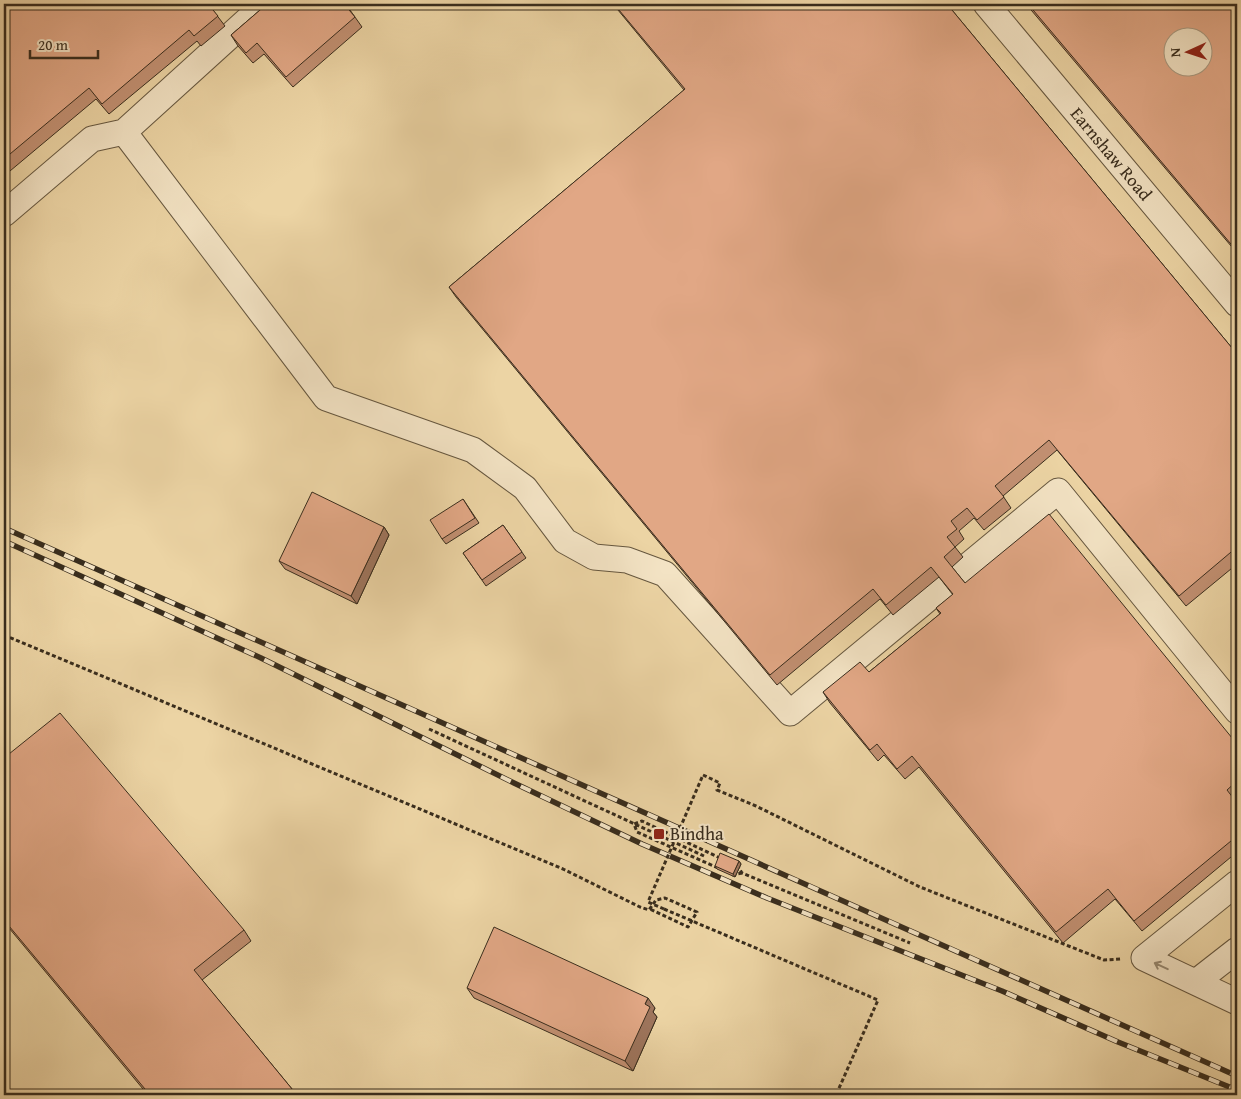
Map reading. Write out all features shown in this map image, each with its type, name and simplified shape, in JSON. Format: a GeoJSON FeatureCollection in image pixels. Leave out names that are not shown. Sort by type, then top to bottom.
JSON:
{"type":"FeatureCollection","features":[{"type":"Feature","properties":{"kind":"street"},"geometry":{"type":"LineString","coordinates":[[4,214],[92,139],[124,132],[265,4]]}},
{"type":"Feature","properties":{"kind":"street","name":"Earnshaw Road"},"geometry":{"type":"LineString","coordinates":[[986,4],[1237,304]]}},
{"type":"Feature","properties":{"kind":"street"},"geometry":{"type":"LineString","coordinates":[[124,132],[326,398],[473,450],[525,488],[565,541],[594,557],[627,560],[665,574],[790,713],[1058,492],[1237,711]]}},
{"type":"Feature","properties":{"kind":"street"},"geometry":{"type":"LineString","coordinates":[[1237,883],[1144,958],[1237,1002]]}},
{"type":"Feature","properties":{"kind":"street"},"geometry":{"type":"LineString","coordinates":[[1196,982],[1237,950]]}},
{"type":"Feature","properties":{"kind":"path"},"geometry":{"type":"LineString","coordinates":[[4,635],[554,865],[640,907],[650,909],[688,927],[697,912],[665,898],[656,900],[650,909]]}},
{"type":"Feature","properties":{"kind":"path"},"geometry":{"type":"LineString","coordinates":[[428,729],[704,856],[708,863]]}},
{"type":"Feature","properties":{"kind":"path"},"geometry":{"type":"LineString","coordinates":[[836,1095],[878,1000],[648,902],[704,775],[720,783],[717,790],[756,806],[920,887],[1104,960],[1144,958]]}},
{"type":"Feature","properties":{"kind":"path"},"geometry":{"type":"LineString","coordinates":[[634,824],[642,821],[738,866],[742,873]]}},
{"type":"Feature","properties":{"kind":"path"},"geometry":{"type":"LineString","coordinates":[[634,824],[637,832],[734,875],[742,873],[910,943]]}},
{"type":"Feature","properties":{"kind":"path"},"geometry":{"type":"LineString","coordinates":[[704,856],[711,854]]}},
{"type":"Feature","properties":{"kind":"building"},"geometry":{"type":"Polygon","coordinates":[[[4,4],[208,4],[218,16],[194,36],[189,30],[102,104],[89,88],[4,159],[4,4]]]}},
{"type":"Feature","properties":{"kind":"building"},"geometry":{"type":"Polygon","coordinates":[[[267,4],[344,4],[355,17],[286,77],[257,43],[246,53],[231,35],[267,4]]]}},
{"type":"Feature","properties":{"kind":"building"},"geometry":{"type":"Polygon","coordinates":[[[614,4],[947,4],[1237,354],[1237,547],[1179,596],[1049,440],[995,486],[1004,497],[977,520],[967,508],[951,521],[957,529],[947,537],[955,547],[944,557],[965,583],[1049,514],[1237,744],[1237,781],[1227,790],[1237,803],[1237,836],[1134,921],[1108,889],[1056,932],[912,756],[897,769],[877,744],[870,750],[823,692],[860,662],[869,672],[941,613],[936,608],[953,594],[931,567],[886,605],[873,589],[770,675],[449,287],[685,89],[614,4]]]}},
{"type":"Feature","properties":{"kind":"building"},"geometry":{"type":"Polygon","coordinates":[[[1028,4],[1237,4],[1236,250],[1028,4]]]}},
{"type":"Feature","properties":{"kind":"building"},"geometry":{"type":"Polygon","coordinates":[[[312,492],[384,527],[351,596],[279,561],[312,492]]]}},
{"type":"Feature","properties":{"kind":"building"},"geometry":{"type":"Polygon","coordinates":[[[463,499],[475,518],[442,539],[430,520],[463,499]]]}},
{"type":"Feature","properties":{"kind":"building"},"geometry":{"type":"Polygon","coordinates":[[[503,525],[522,552],[482,580],[463,553],[503,525]]]}},
{"type":"Feature","properties":{"kind":"building"},"geometry":{"type":"Polygon","coordinates":[[[60,713],[244,930],[194,970],[297,1095],[150,1095],[4,920],[4,758],[60,713]]]}},
{"type":"Feature","properties":{"kind":"building"},"geometry":{"type":"Polygon","coordinates":[[[720,853],[739,861],[733,874],[715,866],[720,853]]]}},
{"type":"Feature","properties":{"kind":"building"},"geometry":{"type":"Polygon","coordinates":[[[494,927],[648,998],[645,1004],[650,1007],[625,1061],[467,988],[494,927]]]}},
{"type":"Feature","properties":{"kind":"railway"},"geometry":{"type":"LineString","coordinates":[[4,528],[1237,1076]]}},
{"type":"Feature","properties":{"kind":"railway"},"geometry":{"type":"LineString","coordinates":[[4,541],[261,658],[642,844],[767,898],[1002,991],[1118,1042],[1237,1090]]}},
{"type":"Feature","properties":{"kind":"place","name":"Bindha"},"geometry":{"type":"Point","coordinates":[659,834]}}]}
